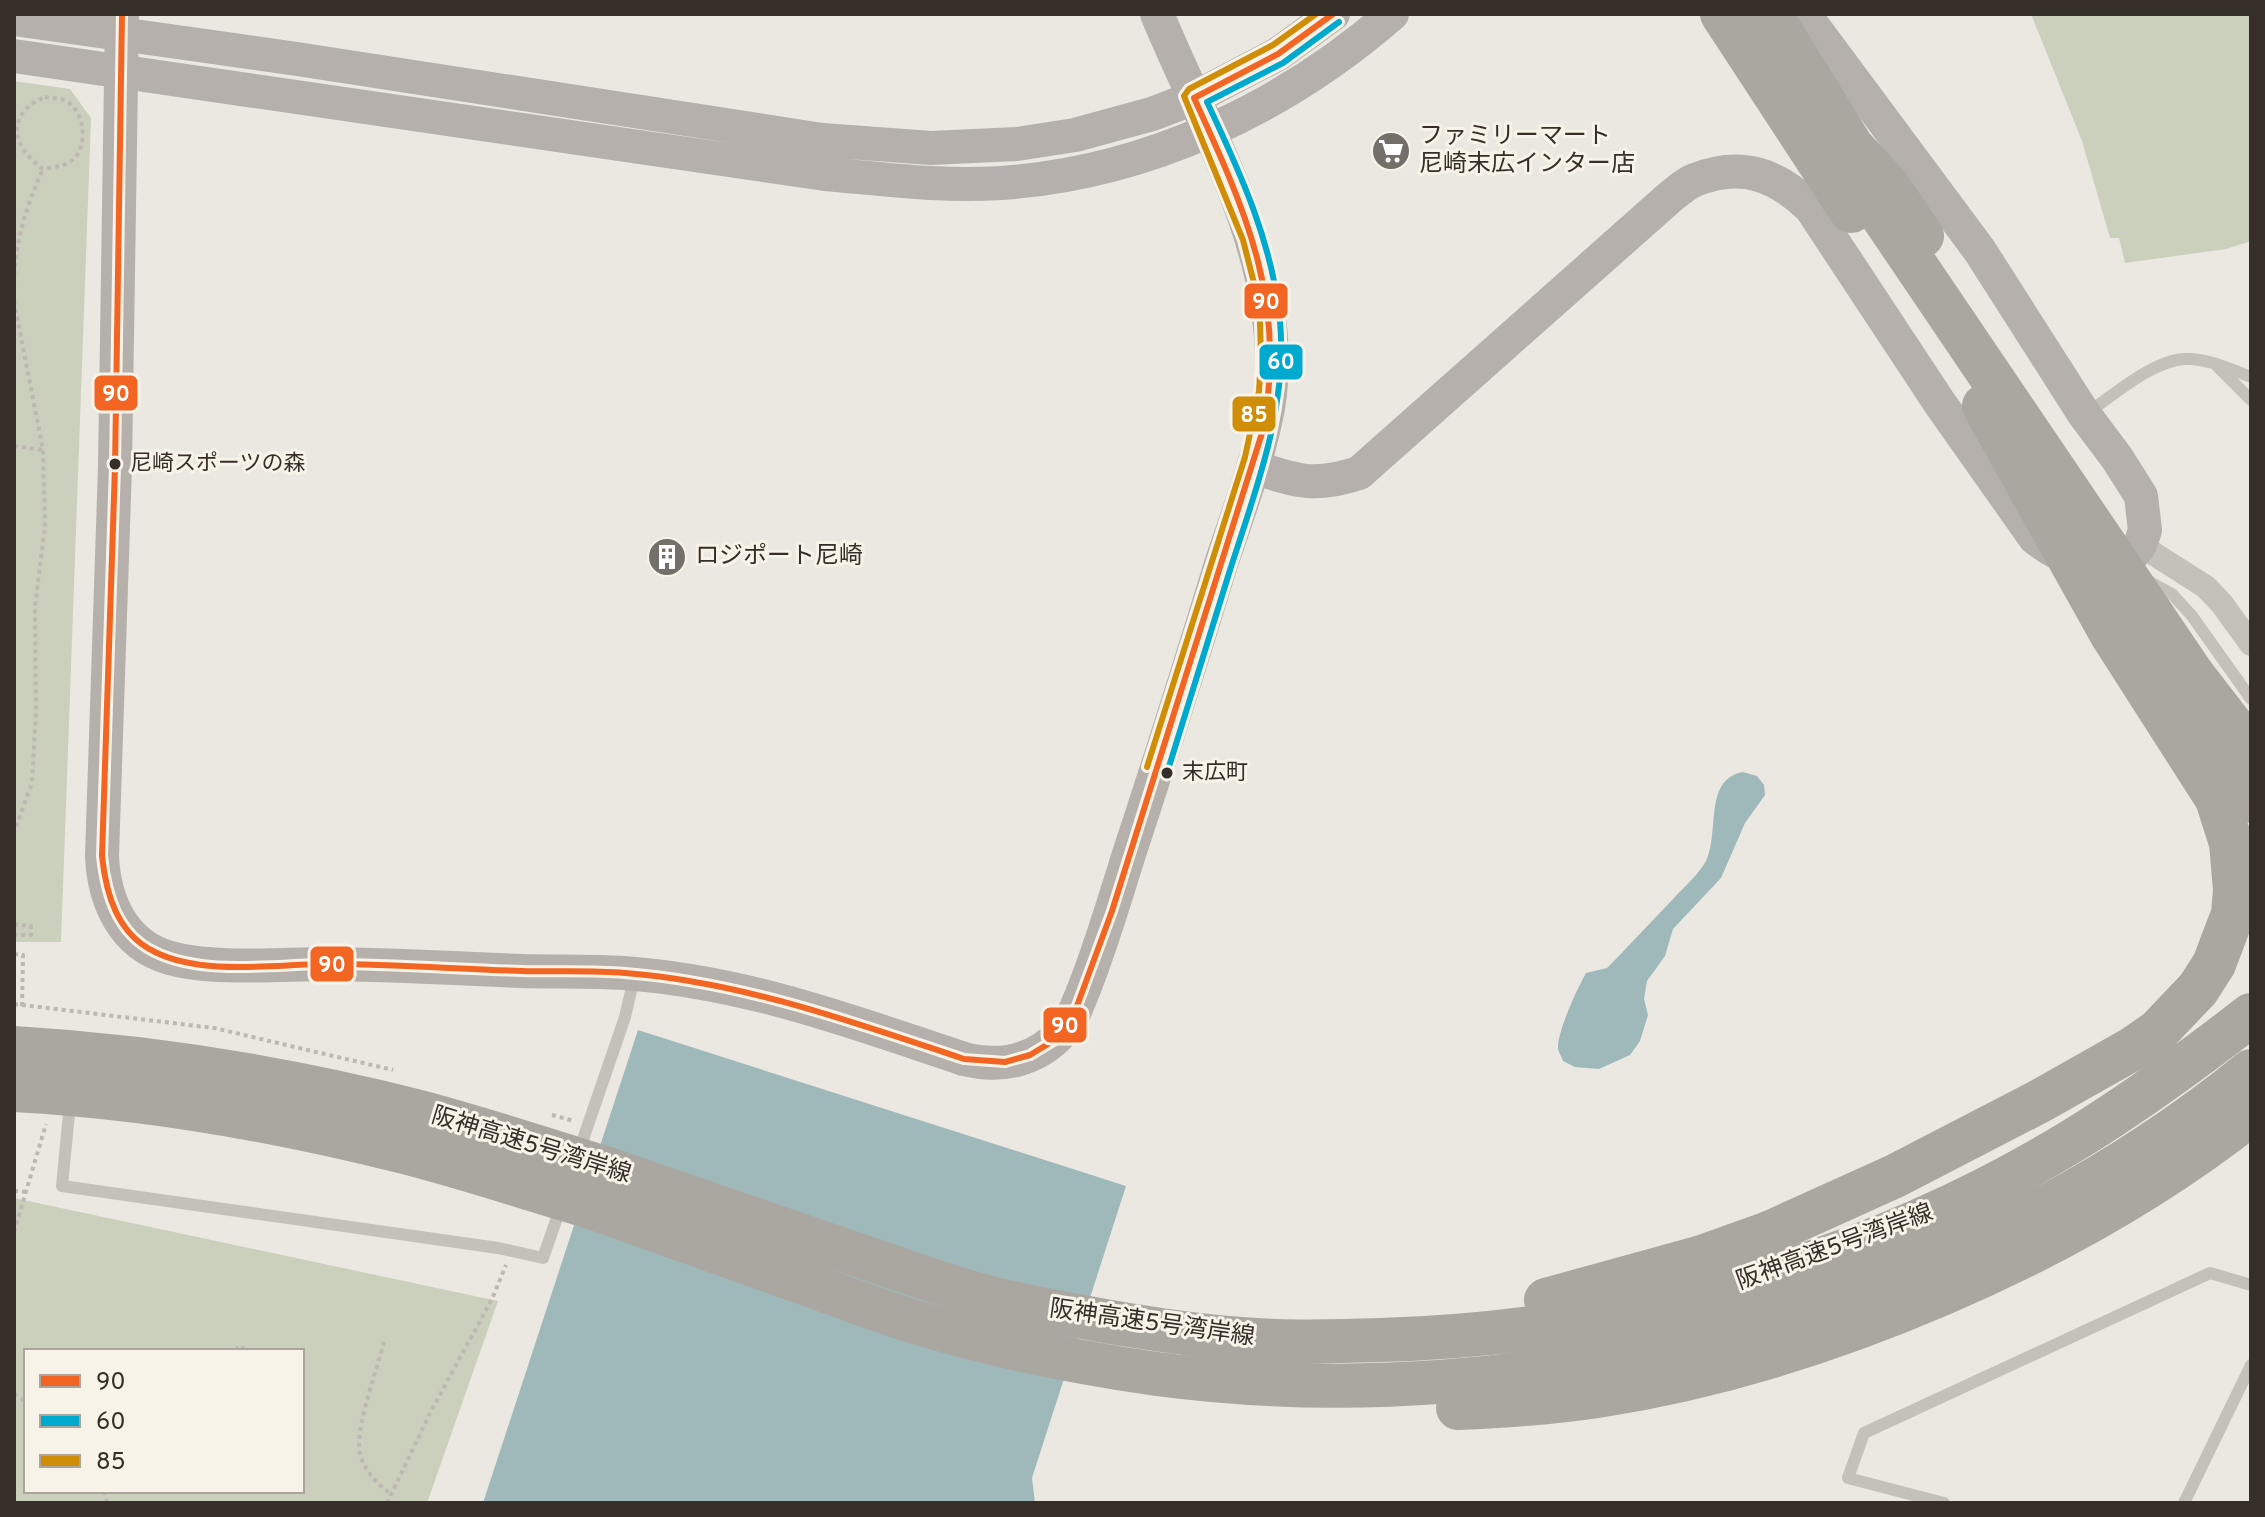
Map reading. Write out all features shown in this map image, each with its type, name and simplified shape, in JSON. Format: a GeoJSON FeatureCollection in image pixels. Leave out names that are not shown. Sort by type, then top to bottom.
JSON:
{"type":"FeatureCollection","features":[{"type":"Feature","properties":{"kind":"highway"},"geometry":{"type":"LineString","coordinates":[[1722,14],[1870,199],[2221,676],[2251,711]]}},
{"type":"Feature","properties":{"kind":"highway"},"geometry":{"type":"LineString","coordinates":[[1243,1339],[1402,1328],[1475,1315],[1618,1281],[1702,1257],[1769,1233],[1859,1194],[2084,1077],[2158,1031],[2198,989],[2225,939],[2233,914],[2234,867],[2226,820],[2202,773],[2112,635],[1870,199],[1852,147],[1770,14]]}},
{"type":"Feature","properties":{"kind":"highway"},"geometry":{"type":"LineString","coordinates":[[1870,199],[2184,663],[2251,750]]}},
{"type":"Feature","properties":{"kind":"highway"},"geometry":{"type":"LineString","coordinates":[[1984,406],[2251,801]]}},
{"type":"Feature","properties":{"kind":"highway","name":"阪神高速5号湾岸線"},"geometry":{"type":"LineString","coordinates":[[14,1048],[113,1057],[275,1081],[392,1105],[608,1169],[933,1280],[1011,1303],[1163,1330],[1243,1339],[1332,1341],[1494,1333],[1572,1322],[1721,1291],[1791,1270],[1862,1244],[2003,1180],[2071,1142],[2135,1100],[2251,1015]]}},
{"type":"Feature","properties":{"kind":"highway","name":"阪神高速5号湾岸線"},"geometry":{"type":"LineString","coordinates":[[14,1090],[165,1105],[325,1134],[405,1153],[591,1207],[915,1322],[1081,1360],[1155,1373],[1238,1382],[1323,1386],[1410,1385],[1493,1378],[1681,1345],[1775,1319],[1944,1255],[2018,1220],[2160,1137],[2251,1071]]}},
{"type":"Feature","properties":{"kind":"highway"},"geometry":{"type":"LineString","coordinates":[[915,1322],[996,1357],[1145,1389],[1229,1401],[1446,1408],[1522,1405],[1597,1396],[1674,1381],[1817,1340],[1972,1280],[2044,1246],[2111,1208],[2178,1166],[2251,1114]]}},
{"type":"Feature","properties":{"kind":"street"},"geometry":{"type":"LineString","coordinates":[[123,24],[115,467],[102,856],[103,881],[119,923],[140,944],[168,958],[199,963],[380,965],[635,975],[750,991],[821,1010],[981,1063],[1002,1063],[1025,1059],[1046,1048],[1065,1029],[1097,955],[1253,467],[1268,407],[1272,357],[1266,287],[1254,244],[1210,131],[1157,14]]}},
{"type":"Feature","properties":{"kind":"street"},"geometry":{"type":"LineString","coordinates":[[14,19],[123,24],[822,140],[931,148],[1017,144],[1075,135],[1152,114],[1194,98],[1278,54],[1333,14]]}},
{"type":"Feature","properties":{"kind":"street"},"geometry":{"type":"LineString","coordinates":[[14,56],[825,174],[924,183],[1001,183],[1077,173],[1166,148],[1210,131],[1284,94],[1332,63],[1392,14]]}},
{"type":"Feature","properties":{"kind":"street"},"geometry":{"type":"LineString","coordinates":[[1804,14],[1980,251],[2084,414],[2141,496],[2145,530],[2128,554]]}},
{"type":"Feature","properties":{"kind":"street"},"geometry":{"type":"LineString","coordinates":[[1253,467],[1312,483],[1333,481],[1359,473],[1669,198],[1693,180],[1746,171],[1791,188],[1811,208],[1939,402],[2035,538],[2054,553],[2083,563],[2128,554],[2206,587],[2239,619],[2251,644]]}},
{"type":"Feature","properties":{"kind":"lane"},"geometry":{"type":"LineString","coordinates":[[2084,414],[2169,361],[2188,359],[2214,364],[2251,377]]}},
{"type":"Feature","properties":{"kind":"lane"},"geometry":{"type":"LineString","coordinates":[[2214,364],[2251,400]]}},
{"type":"Feature","properties":{"kind":"lane"},"geometry":{"type":"LineString","coordinates":[[2128,554],[2192,616],[2251,699]]}},
{"type":"Feature","properties":{"kind":"lane"},"geometry":{"type":"LineString","coordinates":[[573,1169],[625,1017],[635,975]]}},
{"type":"Feature","properties":{"kind":"lane"},"geometry":{"type":"LineString","coordinates":[[72,1083],[62,1186],[543,1258],[568,1184]]}},
{"type":"Feature","properties":{"kind":"lane"},"geometry":{"type":"LineString","coordinates":[[311,1101],[541,1133]]}},
{"type":"Feature","properties":{"kind":"lane"},"geometry":{"type":"LineString","coordinates":[[569,1137],[583,1139]]}},
{"type":"Feature","properties":{"kind":"lane"},"geometry":{"type":"LineString","coordinates":[[1944,1503],[1848,1478],[1864,1433],[2210,1273],[2251,1285]]}},
{"type":"Feature","properties":{"kind":"lane"},"geometry":{"type":"LineString","coordinates":[[2184,1503],[2251,1365]]}},
{"type":"Feature","properties":{"kind":"path"},"geometry":{"type":"LineString","coordinates":[[45,97],[66,100],[78,112],[83,142],[76,157],[62,166],[43,169],[30,160],[20,147],[16,132],[17,115],[30,103],[45,97]]}},
{"type":"Feature","properties":{"kind":"path"},"geometry":{"type":"LineString","coordinates":[[14,283],[15,252],[23,214],[43,169]]}},
{"type":"Feature","properties":{"kind":"path"},"geometry":{"type":"LineString","coordinates":[[14,301],[43,450],[45,526],[35,606],[36,712],[32,783],[14,832]]}},
{"type":"Feature","properties":{"kind":"path"},"geometry":{"type":"LineString","coordinates":[[14,446],[43,450]]}},
{"type":"Feature","properties":{"kind":"path"},"geometry":{"type":"LineString","coordinates":[[14,924],[31,926],[31,935],[14,935]]}},
{"type":"Feature","properties":{"kind":"path"},"geometry":{"type":"LineString","coordinates":[[14,954],[23,955],[22,1006]]}},
{"type":"Feature","properties":{"kind":"path"},"geometry":{"type":"LineString","coordinates":[[14,1004],[214,1028],[402,1072]]}},
{"type":"Feature","properties":{"kind":"path"},"geometry":{"type":"LineString","coordinates":[[549,1114],[579,1123]]}},
{"type":"Feature","properties":{"kind":"path"},"geometry":{"type":"LineString","coordinates":[[14,1191],[27,1192]]}},
{"type":"Feature","properties":{"kind":"path"},"geometry":{"type":"LineString","coordinates":[[14,1232],[25,1200]]}},
{"type":"Feature","properties":{"kind":"path"},"geometry":{"type":"LineString","coordinates":[[387,1503],[431,1411],[492,1299],[511,1251]]}},
{"type":"Feature","properties":{"kind":"path"},"geometry":{"type":"LineString","coordinates":[[384,1342],[367,1403],[359,1449],[375,1483],[391,1493]]}},
{"type":"Feature","properties":{"kind":"green space"},"geometry":{"type":"Polygon","coordinates":[[[2031,14],[2251,14],[2251,241],[2226,249],[2125,263],[2119,238],[2110,238],[2082,141],[2031,14]]]}},
{"type":"Feature","properties":{"kind":"green space","name":"尼崎スポーツの森"},"geometry":{"type":"Polygon","coordinates":[[[14,81],[70,89],[91,118],[61,942],[14,942],[14,81]]]}},
{"type":"Feature","properties":{"kind":"green space"},"geometry":{"type":"Polygon","coordinates":[[[14,1198],[498,1301],[427,1503],[14,1503],[14,1198]]]}},
{"type":"Feature","properties":{"kind":"water"},"geometry":{"type":"Polygon","coordinates":[[[1743,772],[1757,776],[1764,785],[1765,795],[1745,823],[1721,878],[1673,929],[1665,956],[1647,981],[1644,999],[1648,1015],[1640,1041],[1630,1055],[1599,1069],[1575,1067],[1563,1061],[1558,1049],[1561,1032],[1586,973],[1607,968],[1699,871],[1710,849],[1717,796],[1730,777],[1743,772]]]}},
{"type":"Feature","properties":{"kind":"water"},"geometry":{"type":"Polygon","coordinates":[[[638,1030],[1126,1186],[1032,1478],[1035,1503],[483,1503],[638,1030]]]}},
{"type":"Feature","properties":{"kind":"transit line","name":"90"},"geometry":{"type":"LineString","coordinates":[[122,14],[115,467],[102,856],[116,912],[131,935],[155,952],[174,959],[217,966],[377,965],[612,972],[669,978],[754,994],[964,1059],[1005,1062],[1030,1055],[1053,1041],[1074,1014],[1112,911],[1262,433],[1269,387],[1270,343],[1258,260],[1230,180],[1194,98],[1278,54],[1333,14]]}},
{"type":"Feature","properties":{"kind":"transit line","name":"85"},"geometry":{"type":"LineString","coordinates":[[1147,767],[1245,457],[1259,391],[1261,358],[1255,287],[1243,240],[1184,96],[1189,89],[1273,45],[1316,14]]}},
{"type":"Feature","properties":{"kind":"transit line","name":"60"},"geometry":{"type":"LineString","coordinates":[[1167,773],[1268,447],[1275,416],[1281,353],[1276,292],[1263,236],[1207,102],[1283,63],[1339,22]]}},
{"type":"Feature","properties":{"kind":"place","name":"ファミリーマート 尼崎末広インター店"},"geometry":{"type":"Point","coordinates":[1391,151]}},
{"type":"Feature","properties":{"kind":"place","name":"尼崎スポーツの森"},"geometry":{"type":"Point","coordinates":[115,464]}},
{"type":"Feature","properties":{"kind":"place","name":"ロジポート尼崎"},"geometry":{"type":"Point","coordinates":[667,557]}},
{"type":"Feature","properties":{"kind":"place","name":"末広町"},"geometry":{"type":"Point","coordinates":[1167,773]}}]}
